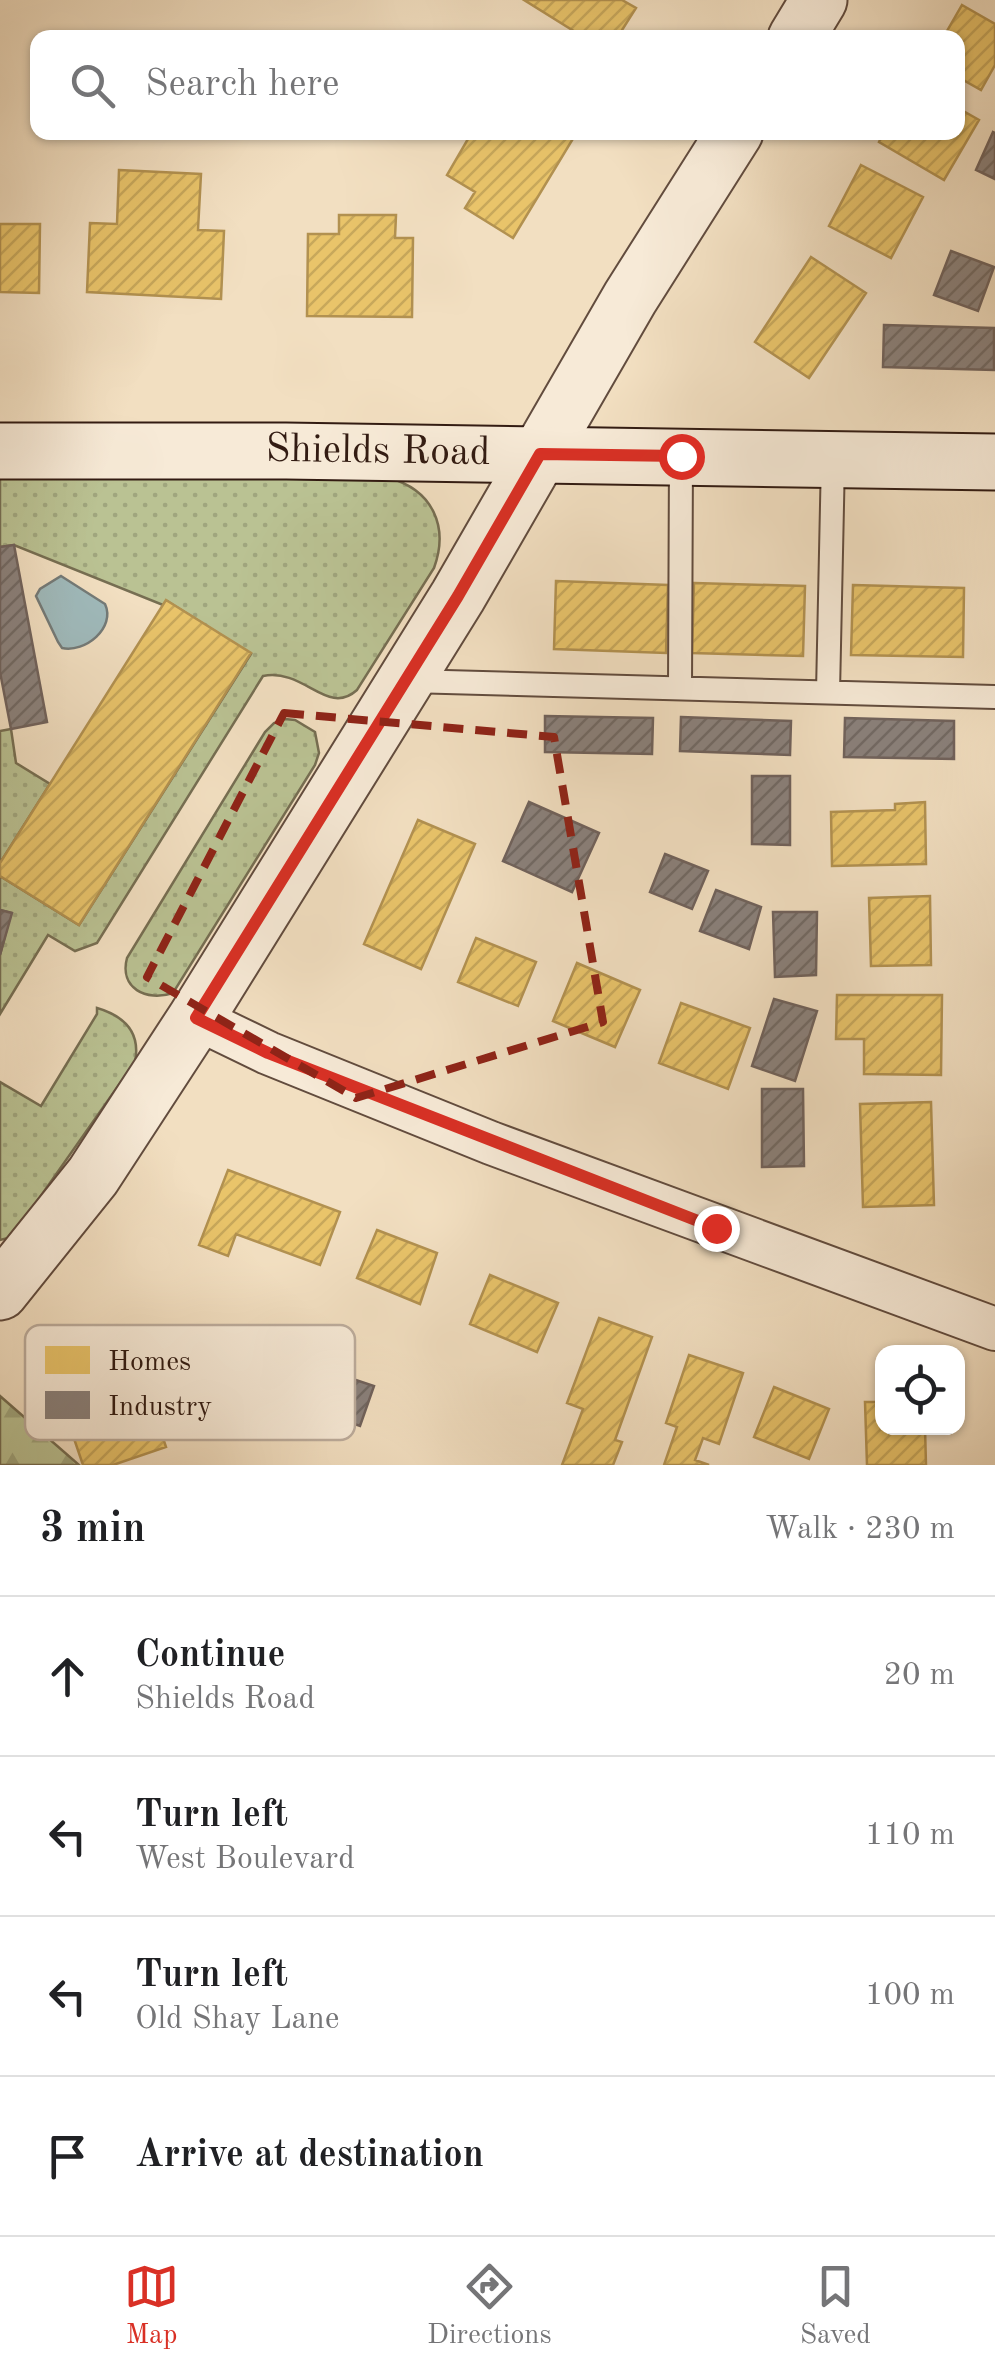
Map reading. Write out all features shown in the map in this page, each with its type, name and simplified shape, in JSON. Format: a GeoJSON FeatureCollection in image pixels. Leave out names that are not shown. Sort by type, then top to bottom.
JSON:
{"type":"FeatureCollection","features":[{"type":"Feature","properties":{"kind":"street"},"geometry":{"type":"LineString","coordinates":[[801,30],[819,0]]}},
{"type":"Feature","properties":{"kind":"street"},"geometry":{"type":"LineString","coordinates":[[0,1292],[93,1176],[196,1018],[405,681],[630,298],[731,140]]}},
{"type":"Feature","properties":{"kind":"street","name":"Shields Road"},"geometry":{"type":"LineString","coordinates":[[0,450],[995,462]]}},
{"type":"Feature","properties":{"kind":"street"},"geometry":{"type":"LineString","coordinates":[[196,1018],[268,1053],[508,1150],[995,1329]]}},
{"type":"Feature","properties":{"kind":"lane"},"geometry":{"type":"LineString","coordinates":[[680,688],[681,456]]}},
{"type":"Feature","properties":{"kind":"lane"},"geometry":{"type":"LineString","coordinates":[[828,692],[833,459]]}},
{"type":"Feature","properties":{"kind":"lane"},"geometry":{"type":"LineString","coordinates":[[405,681],[995,697]]}},
{"type":"Feature","properties":{"kind":"highlighted area"},"geometry":{"type":"Polygon","coordinates":[[[284,713],[554,737],[603,1022],[356,1098],[147,977],[284,713]]]}},
{"type":"Feature","properties":{"kind":"green space"},"geometry":{"type":"Polygon","coordinates":[[[0,474],[389,478],[417,491],[427,501],[434,512],[439,538],[434,568],[357,690],[336,698],[278,675],[263,676],[97,943],[75,951],[48,935],[0,1014],[0,955],[11,913],[0,910],[0,876],[79,925],[251,654],[167,601],[163,605],[14,545],[0,547],[0,474]]]}},
{"type":"Feature","properties":{"kind":"green space"},"geometry":{"type":"Polygon","coordinates":[[[285,719],[295,720],[315,732],[319,753],[315,765],[173,993],[144,994],[127,977],[127,958],[265,732],[285,719]]]}},
{"type":"Feature","properties":{"kind":"green space"},"geometry":{"type":"Polygon","coordinates":[[[11,729],[16,763],[50,784],[0,863],[0,731],[11,729]]]}},
{"type":"Feature","properties":{"kind":"green space"},"geometry":{"type":"Polygon","coordinates":[[[97,1008],[122,1021],[133,1034],[135,1062],[12,1237],[0,1240],[0,1082],[41,1106],[97,1008]]]}},
{"type":"Feature","properties":{"kind":"green space"},"geometry":{"type":"Polygon","coordinates":[[[0,1396],[25,1418],[25,1440],[50,1440],[79,1465],[0,1465],[0,1396]]]}},
{"type":"Feature","properties":{"kind":"water"},"geometry":{"type":"Polygon","coordinates":[[[61,576],[105,604],[107,613],[96,637],[71,649],[62,648],[58,642],[36,596],[61,576]]]}},
{"type":"Feature","properties":{"kind":"building: Homes"},"geometry":{"type":"Polygon","coordinates":[[[524,0],[622,0],[636,8],[622,30],[572,30],[524,0]]]}},
{"type":"Feature","properties":{"kind":"building: Homes"},"geometry":{"type":"Polygon","coordinates":[[[962,5],[995,24],[995,65],[981,90],[965,81],[965,30],[948,30],[962,5]]]}},
{"type":"Feature","properties":{"kind":"building: Homes"},"geometry":{"type":"Polygon","coordinates":[[[965,112],[979,120],[944,180],[879,142],[965,140],[965,112]]]}},
{"type":"Feature","properties":{"kind":"building: Homes"},"geometry":{"type":"Polygon","coordinates":[[[467,140],[572,140],[513,238],[465,208],[475,192],[447,175],[467,140]]]}},
{"type":"Feature","properties":{"kind":"building: Homes"},"geometry":{"type":"Polygon","coordinates":[[[861,165],[923,197],[891,258],[829,226],[861,165]]]}},
{"type":"Feature","properties":{"kind":"building: Homes"},"geometry":{"type":"Polygon","coordinates":[[[119,170],[201,174],[198,230],[224,231],[221,299],[87,292],[90,223],[117,224],[119,170]]]}},
{"type":"Feature","properties":{"kind":"building: Homes"},"geometry":{"type":"Polygon","coordinates":[[[339,215],[396,215],[395,238],[413,238],[412,317],[307,316],[308,234],[339,234],[339,215]]]}},
{"type":"Feature","properties":{"kind":"building: Homes"},"geometry":{"type":"Polygon","coordinates":[[[0,224],[40,224],[39,293],[0,292],[0,224]]]}},
{"type":"Feature","properties":{"kind":"building: Homes"},"geometry":{"type":"Polygon","coordinates":[[[811,257],[866,293],[809,378],[755,342],[811,257]]]}},
{"type":"Feature","properties":{"kind":"building: Homes"},"geometry":{"type":"Polygon","coordinates":[[[556,581],[668,585],[666,653],[554,649],[556,581]]]}},
{"type":"Feature","properties":{"kind":"building: Homes"},"geometry":{"type":"Polygon","coordinates":[[[694,583],[805,586],[803,656],[692,653],[694,583]]]}},
{"type":"Feature","properties":{"kind":"building: Homes"},"geometry":{"type":"Polygon","coordinates":[[[853,585],[964,588],[963,657],[851,655],[853,585]]]}},
{"type":"Feature","properties":{"kind":"building: Homes"},"geometry":{"type":"Polygon","coordinates":[[[166,600],[251,653],[79,925],[0,876],[0,863],[166,600]]]}},
{"type":"Feature","properties":{"kind":"building: Homes"},"geometry":{"type":"Polygon","coordinates":[[[925,802],[926,864],[832,866],[831,812],[895,810],[895,804],[925,802]]]}},
{"type":"Feature","properties":{"kind":"building: Homes"},"geometry":{"type":"Polygon","coordinates":[[[418,820],[475,844],[421,969],[364,944],[418,820]]]}},
{"type":"Feature","properties":{"kind":"building: Homes"},"geometry":{"type":"Polygon","coordinates":[[[930,896],[931,965],[871,966],[869,898],[930,896]]]}},
{"type":"Feature","properties":{"kind":"building: Homes"},"geometry":{"type":"Polygon","coordinates":[[[476,938],[536,962],[518,1006],[458,982],[476,938]]]}},
{"type":"Feature","properties":{"kind":"building: Homes"},"geometry":{"type":"Polygon","coordinates":[[[577,963],[640,990],[615,1047],[553,1021],[577,963]]]}},
{"type":"Feature","properties":{"kind":"building: Homes"},"geometry":{"type":"Polygon","coordinates":[[[837,995],[942,995],[941,1075],[864,1074],[864,1039],[836,1039],[837,995]]]}},
{"type":"Feature","properties":{"kind":"building: Homes"},"geometry":{"type":"Polygon","coordinates":[[[681,1003],[750,1028],[728,1089],[659,1063],[681,1003]]]}},
{"type":"Feature","properties":{"kind":"building: Homes"},"geometry":{"type":"Polygon","coordinates":[[[931,1102],[934,1205],[863,1207],[860,1104],[931,1102]]]}},
{"type":"Feature","properties":{"kind":"building: Homes"},"geometry":{"type":"Polygon","coordinates":[[[228,1170],[340,1212],[320,1265],[236,1234],[228,1256],[199,1245],[228,1170]]]}},
{"type":"Feature","properties":{"kind":"building: Homes"},"geometry":{"type":"Polygon","coordinates":[[[377,1230],[437,1253],[420,1304],[357,1278],[377,1230]]]}},
{"type":"Feature","properties":{"kind":"building: Homes"},"geometry":{"type":"Polygon","coordinates":[[[490,1275],[558,1303],[537,1352],[470,1324],[490,1275]]]}},
{"type":"Feature","properties":{"kind":"building: Homes"},"geometry":{"type":"Polygon","coordinates":[[[599,1318],[652,1337],[615,1440],[622,1442],[613,1465],[562,1465],[583,1409],[567,1403],[599,1318]]]}},
{"type":"Feature","properties":{"kind":"building: Homes"},"geometry":{"type":"Polygon","coordinates":[[[689,1355],[743,1373],[719,1444],[703,1438],[695,1460],[709,1465],[664,1465],[677,1427],[666,1423],[689,1355]]]}},
{"type":"Feature","properties":{"kind":"building: Homes"},"geometry":{"type":"Polygon","coordinates":[[[774,1387],[829,1409],[809,1459],[754,1437],[774,1387]]]}},
{"type":"Feature","properties":{"kind":"building: Homes"},"geometry":{"type":"Polygon","coordinates":[[[865,1402],[875,1402],[875,1435],[925,1435],[926,1465],[867,1465],[865,1402]]]}},
{"type":"Feature","properties":{"kind":"building: Homes"},"geometry":{"type":"Polygon","coordinates":[[[74,1440],[164,1440],[166,1447],[113,1465],[83,1465],[74,1440]]]}},
{"type":"Feature","properties":{"kind":"building: Industry"},"geometry":{"type":"Polygon","coordinates":[[[995,133],[995,179],[976,170],[995,133]]]}},
{"type":"Feature","properties":{"kind":"building: Industry"},"geometry":{"type":"Polygon","coordinates":[[[951,251],[994,267],[978,311],[934,295],[951,251]]]}},
{"type":"Feature","properties":{"kind":"building: Industry"},"geometry":{"type":"Polygon","coordinates":[[[884,325],[994,328],[994,370],[883,367],[884,325]]]}},
{"type":"Feature","properties":{"kind":"building: Industry"},"geometry":{"type":"Polygon","coordinates":[[[14,545],[47,722],[11,729],[0,672],[0,547],[14,545]]]}},
{"type":"Feature","properties":{"kind":"building: Industry"},"geometry":{"type":"Polygon","coordinates":[[[545,716],[653,718],[652,754],[545,752],[545,716]]]}},
{"type":"Feature","properties":{"kind":"building: Industry"},"geometry":{"type":"Polygon","coordinates":[[[681,717],[791,721],[790,755],[680,751],[681,717]]]}},
{"type":"Feature","properties":{"kind":"building: Industry"},"geometry":{"type":"Polygon","coordinates":[[[845,718],[954,721],[954,759],[844,757],[845,718]]]}},
{"type":"Feature","properties":{"kind":"building: Industry"},"geometry":{"type":"Polygon","coordinates":[[[752,776],[790,776],[790,845],[752,844],[752,776]]]}},
{"type":"Feature","properties":{"kind":"building: Industry"},"geometry":{"type":"Polygon","coordinates":[[[529,802],[599,833],[572,892],[503,861],[529,802]]]}},
{"type":"Feature","properties":{"kind":"building: Industry"},"geometry":{"type":"Polygon","coordinates":[[[665,854],[708,871],[692,909],[650,892],[665,854]]]}},
{"type":"Feature","properties":{"kind":"building: Industry"},"geometry":{"type":"Polygon","coordinates":[[[716,890],[761,907],[749,949],[700,931],[716,890]]]}},
{"type":"Feature","properties":{"kind":"building: Industry"},"geometry":{"type":"Polygon","coordinates":[[[0,910],[12,913],[0,955],[0,910]]]}},
{"type":"Feature","properties":{"kind":"building: Industry"},"geometry":{"type":"Polygon","coordinates":[[[773,912],[817,912],[816,975],[775,977],[773,912]]]}},
{"type":"Feature","properties":{"kind":"building: Industry"},"geometry":{"type":"Polygon","coordinates":[[[774,999],[817,1011],[795,1081],[752,1066],[774,999]]]}},
{"type":"Feature","properties":{"kind":"building: Industry"},"geometry":{"type":"Polygon","coordinates":[[[762,1089],[803,1089],[804,1166],[762,1167],[762,1089]]]}},
{"type":"Feature","properties":{"kind":"building: Industry"},"geometry":{"type":"Polygon","coordinates":[[[355,1380],[374,1386],[360,1426],[355,1424],[355,1380]]]}},
{"type":"Feature","properties":{"kind":"route"},"geometry":{"type":"LineString","coordinates":[[681,456],[540,454],[458,596],[196,1018],[268,1053],[716,1228]]}}]}
